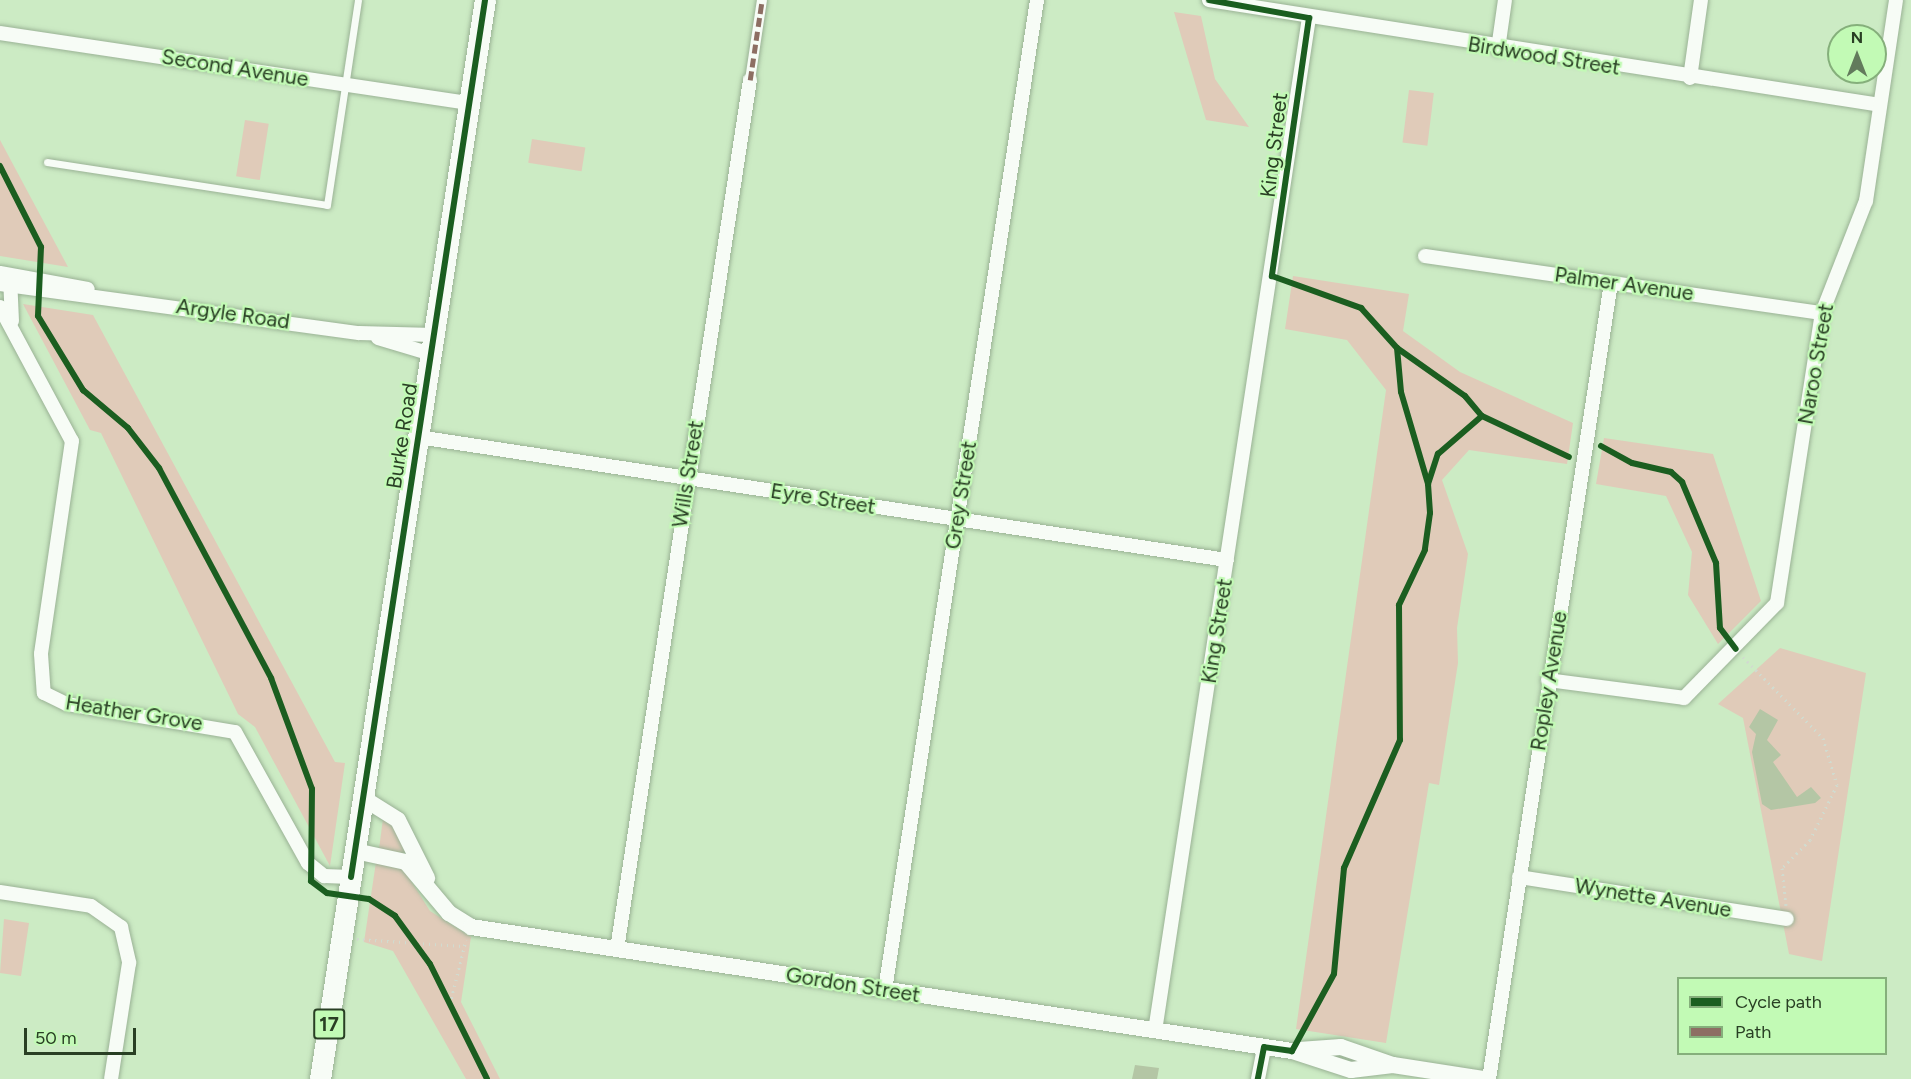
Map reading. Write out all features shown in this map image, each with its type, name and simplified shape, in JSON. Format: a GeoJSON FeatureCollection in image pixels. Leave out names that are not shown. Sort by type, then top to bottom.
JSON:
{"type":"FeatureCollection","features":[{"type":"Feature","properties":{"kind":"main road","name":"Burke Road"},"geometry":{"type":"LineString","coordinates":[[320,1079],[485,0]]}},
{"type":"Feature","properties":{"kind":"street","name":"Wills Street"},"geometry":{"type":"LineString","coordinates":[[617,949],[762,0]]}},
{"type":"Feature","properties":{"kind":"street","name":"Grey Street"},"geometry":{"type":"LineString","coordinates":[[885,990],[1037,0]]}},
{"type":"Feature","properties":{"kind":"street","name":"Birdwood Street"},"geometry":{"type":"LineString","coordinates":[[1209,0],[1498,49],[1880,105]]}},
{"type":"Feature","properties":{"kind":"street"},"geometry":{"type":"LineString","coordinates":[[1498,49],[1505,0]]}},
{"type":"Feature","properties":{"kind":"street"},"geometry":{"type":"LineString","coordinates":[[1690,78],[1701,0]]}},
{"type":"Feature","properties":{"kind":"street","name":"Naroo Street"},"geometry":{"type":"LineString","coordinates":[[1548,680],[1684,698],[1767,618],[1779,596],[1822,313],[1861,220],[1896,0]]}},
{"type":"Feature","properties":{"kind":"street","name":"King Street"},"geometry":{"type":"LineString","coordinates":[[1155,1030],[1309,18]]}},
{"type":"Feature","properties":{"kind":"street","name":"Second Avenue"},"geometry":{"type":"LineString","coordinates":[[0,33],[469,103]]}},
{"type":"Feature","properties":{"kind":"street","name":"Palmer Avenue"},"geometry":{"type":"LineString","coordinates":[[1425,256],[1822,313]]}},
{"type":"Feature","properties":{"kind":"street","name":"Argyle Road"},"geometry":{"type":"LineString","coordinates":[[5,279],[432,345]]}},
{"type":"Feature","properties":{"kind":"street","name":"Heather Grove"},"geometry":{"type":"LineString","coordinates":[[5,279],[12,323]]}},
{"type":"Feature","properties":{"kind":"street","name":"Ropley Avenue"},"geometry":{"type":"LineString","coordinates":[[1489,1079],[1548,680],[1611,283]]}},
{"type":"Feature","properties":{"kind":"street","name":"Heather Grove"},"geometry":{"type":"LineString","coordinates":[[0,307],[12,323],[72,441],[41,654],[44,693],[67,704],[235,732],[308,863],[324,876],[351,877]]}},
{"type":"Feature","properties":{"kind":"street","name":"Eyre Street"},"geometry":{"type":"LineString","coordinates":[[418,437],[1227,560]]}},
{"type":"Feature","properties":{"kind":"street","name":"Gordon Street"},"geometry":{"type":"LineString","coordinates":[[363,798],[398,820],[430,887]]}},
{"type":"Feature","properties":{"kind":"street","name":"Gordon Street"},"geometry":{"type":"LineString","coordinates":[[355,851],[406,862],[430,887],[449,913],[471,927],[1292,1051],[1351,1070],[1393,1065],[1413,1074],[1483,1079]]}},
{"type":"Feature","properties":{"kind":"street","name":"Wynette Avenue"},"geometry":{"type":"LineString","coordinates":[[1519,877],[1787,919]]}},
{"type":"Feature","properties":{"kind":"street"},"geometry":{"type":"LineString","coordinates":[[0,892],[91,906],[121,927],[129,963],[111,1079]]}},
{"type":"Feature","properties":{"kind":"street"},"geometry":{"type":"LineString","coordinates":[[1258,1079],[1264,1047]]}},
{"type":"Feature","properties":{"kind":"lane"},"geometry":{"type":"LineString","coordinates":[[47,162],[327,206],[358,0]]}},
{"type":"Feature","properties":{"kind":"path"},"geometry":{"type":"LineString","coordinates":[[1736,649],[1822,738],[1838,785],[1810,840],[1782,867],[1787,919]]}},
{"type":"Feature","properties":{"kind":"path"},"geometry":{"type":"LineString","coordinates":[[450,1004],[463,946],[471,927]]}},
{"type":"Feature","properties":{"kind":"path"},"geometry":{"type":"LineString","coordinates":[[408,932],[425,956]]}},
{"type":"Feature","properties":{"kind":"path"},"geometry":{"type":"LineString","coordinates":[[342,939],[415,939],[463,946]]}},
{"type":"Feature","properties":{"kind":"path"},"geometry":{"type":"LineString","coordinates":[[445,994],[456,1015]]}},
{"type":"Feature","properties":{"kind":"shaded area"},"geometry":{"type":"Polygon","coordinates":[[[1174,12],[1201,16],[1215,79],[1249,127],[1206,120],[1174,12]]]}},
{"type":"Feature","properties":{"kind":"shaded area"},"geometry":{"type":"Polygon","coordinates":[[[1409,90],[1434,93],[1427,146],[1403,143],[1409,90]]]}},
{"type":"Feature","properties":{"kind":"shaded area"},"geometry":{"type":"Polygon","coordinates":[[[245,120],[269,124],[260,180],[236,176],[245,120]]]}},
{"type":"Feature","properties":{"kind":"shaded area"},"geometry":{"type":"Polygon","coordinates":[[[532,139],[585,147],[582,171],[528,163],[532,139]]]}},
{"type":"Feature","properties":{"kind":"shaded area"},"geometry":{"type":"Polygon","coordinates":[[[0,140],[68,267],[0,256],[0,140]]]}},
{"type":"Feature","properties":{"kind":"shaded area"},"geometry":{"type":"Polygon","coordinates":[[[1293,276],[1409,294],[1403,331],[1460,372],[1573,423],[1567,464],[1469,450],[1442,480],[1468,554],[1457,628],[1458,663],[1439,785],[1429,783],[1386,1043],[1296,1029],[1386,390],[1347,340],[1285,329],[1293,276]]]}},
{"type":"Feature","properties":{"kind":"shaded area"},"geometry":{"type":"Polygon","coordinates":[[[23,304],[93,315],[335,762],[345,763],[330,866],[255,727],[238,714],[101,433],[90,430],[23,304]]]}},
{"type":"Feature","properties":{"kind":"shaded area"},"geometry":{"type":"Polygon","coordinates":[[[1604,438],[1713,454],[1761,601],[1718,644],[1688,595],[1692,552],[1666,496],[1596,484],[1604,438]]]}},
{"type":"Feature","properties":{"kind":"shaded area"},"geometry":{"type":"Polygon","coordinates":[[[1780,648],[1866,673],[1822,961],[1789,954],[1743,718],[1718,704],[1780,648]]]}},
{"type":"Feature","properties":{"kind":"shaded area"},"geometry":{"type":"Polygon","coordinates":[[[384,811],[414,855],[379,849],[384,811]]]}},
{"type":"Feature","properties":{"kind":"shaded area"},"geometry":{"type":"Polygon","coordinates":[[[376,862],[403,868],[430,911],[471,937],[461,1002],[500,1079],[466,1079],[393,951],[364,942],[376,862]]]}},
{"type":"Feature","properties":{"kind":"shaded area"},"geometry":{"type":"Polygon","coordinates":[[[4,919],[29,923],[21,976],[0,973],[4,919]]]}},
{"type":"Feature","properties":{"kind":"building"},"geometry":{"type":"Polygon","coordinates":[[[1760,709],[1778,720],[1767,740],[1781,755],[1773,762],[1797,797],[1811,787],[1821,798],[1815,803],[1771,810],[1762,804],[1752,752],[1756,734],[1749,727],[1760,709]]]}},
{"type":"Feature","properties":{"kind":"building"},"geometry":{"type":"Polygon","coordinates":[[[1135,1065],[1159,1068],[1157,1079],[1132,1079],[1135,1065]]]}},
{"type":"Feature","properties":{"kind":"marked path"},"geometry":{"type":"LineString","coordinates":[[750,80],[762,0]]}},
{"type":"Feature","properties":{"kind":"cycle path"},"geometry":{"type":"LineString","coordinates":[[351,877],[485,0]]}},
{"type":"Feature","properties":{"kind":"cycle path"},"geometry":{"type":"LineString","coordinates":[[1209,0],[1309,18],[1272,276],[1361,308],[1397,348],[1401,392],[1428,484],[1430,513],[1425,550],[1399,605],[1400,740],[1344,868],[1334,974],[1292,1051],[1264,1047],[1258,1079]]}},
{"type":"Feature","properties":{"kind":"cycle path"},"geometry":{"type":"LineString","coordinates":[[0,166],[41,247],[38,316],[83,390],[128,428],[159,468],[271,678],[312,789],[311,881],[327,893],[369,899],[395,916],[430,964],[487,1079]]}},
{"type":"Feature","properties":{"kind":"cycle path"},"geometry":{"type":"LineString","coordinates":[[1397,348],[1465,396],[1482,416]]}},
{"type":"Feature","properties":{"kind":"cycle path"},"geometry":{"type":"LineString","coordinates":[[1428,484],[1438,454],[1482,416],[1569,457]]}},
{"type":"Feature","properties":{"kind":"cycle path"},"geometry":{"type":"LineString","coordinates":[[1601,446],[1632,463],[1671,472],[1682,482],[1716,563],[1720,628],[1736,649]]}}]}
